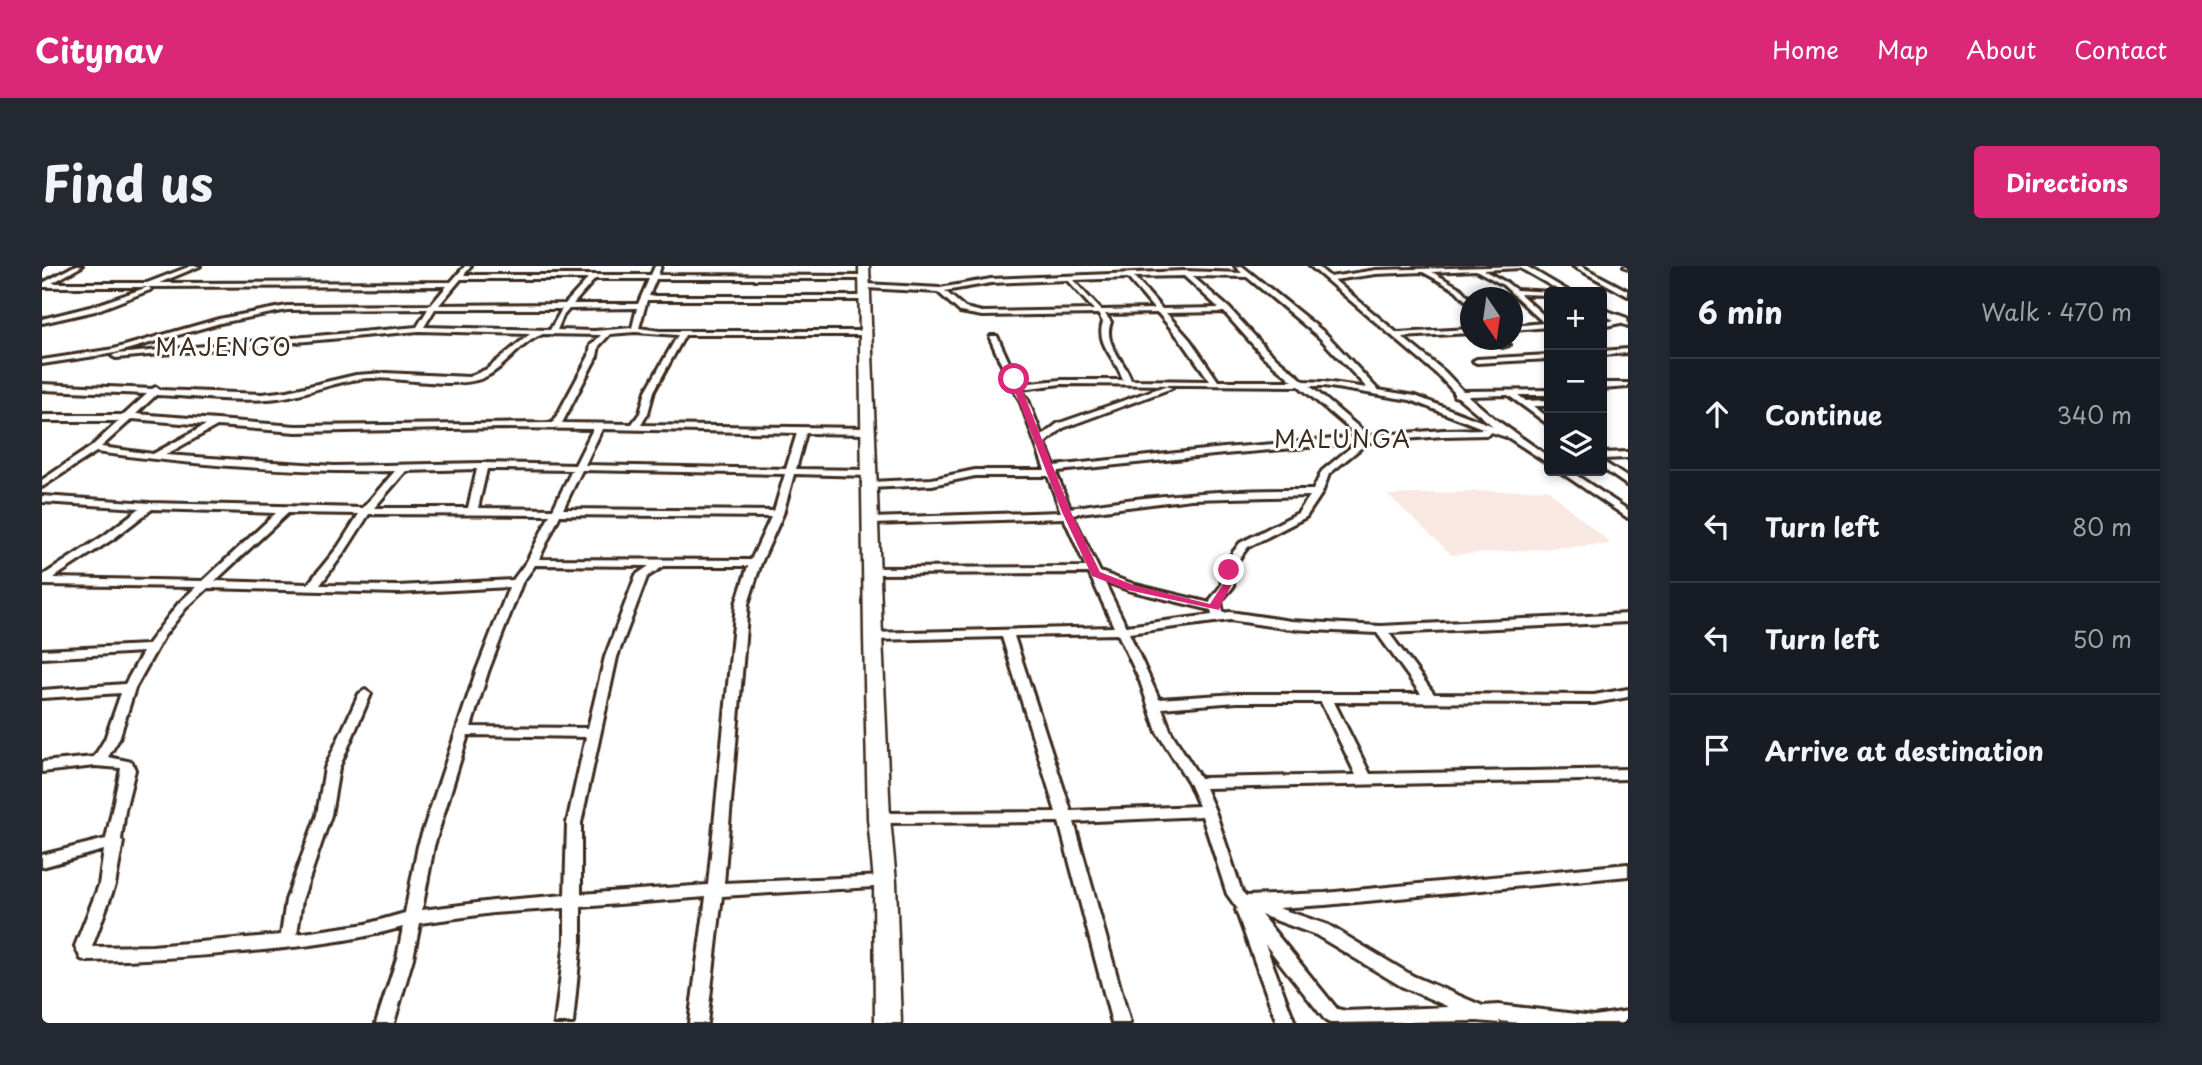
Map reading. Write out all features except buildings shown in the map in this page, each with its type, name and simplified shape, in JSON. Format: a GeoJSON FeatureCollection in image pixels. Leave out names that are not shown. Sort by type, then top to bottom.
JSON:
{"type":"FeatureCollection","features":[{"type":"Feature","properties":{"kind":"street"},"geometry":{"type":"LineString","coordinates":[[42,285],[79,266]]}},
{"type":"Feature","properties":{"kind":"street"},"geometry":{"type":"LineString","coordinates":[[148,285],[198,266]]}},
{"type":"Feature","properties":{"kind":"street"},"geometry":{"type":"LineString","coordinates":[[419,329],[451,284],[468,266]]}},
{"type":"Feature","properties":{"kind":"street"},"geometry":{"type":"LineString","coordinates":[[635,330],[642,302],[656,277],[658,266]]}},
{"type":"Feature","properties":{"kind":"street"},"geometry":{"type":"LineString","coordinates":[[741,277],[742,266]]}},
{"type":"Feature","properties":{"kind":"street"},"geometry":{"type":"LineString","coordinates":[[1176,266],[1226,310],[1266,354],[1367,439]]}},
{"type":"Feature","properties":{"kind":"street"},"geometry":{"type":"LineString","coordinates":[[1238,266],[1322,336],[1375,392]]}},
{"type":"Feature","properties":{"kind":"street"},"geometry":{"type":"LineString","coordinates":[[1313,266],[1442,374],[1457,394],[1508,435],[1544,458]]}},
{"type":"Feature","properties":{"kind":"street"},"geometry":{"type":"LineString","coordinates":[[1367,266],[1376,272]]}},
{"type":"Feature","properties":{"kind":"street"},"geometry":{"type":"LineString","coordinates":[[1419,266],[1460,292]]}},
{"type":"Feature","properties":{"kind":"street"},"geometry":{"type":"LineString","coordinates":[[1331,279],[1376,272],[1521,266],[1558,287]]}},
{"type":"Feature","properties":{"kind":"street"},"geometry":{"type":"LineString","coordinates":[[1576,266],[1628,294]]}},
{"type":"Feature","properties":{"kind":"street"},"geometry":{"type":"LineString","coordinates":[[1473,267],[1507,287]]}},
{"type":"Feature","properties":{"kind":"street"},"geometry":{"type":"LineString","coordinates":[[458,277],[741,277],[865,282],[940,290],[991,281],[1185,274],[1248,275]]}},
{"type":"Feature","properties":{"kind":"street"},"geometry":{"type":"LineString","coordinates":[[42,387],[277,397],[362,377],[474,378],[511,354],[529,336],[548,331],[593,277]]}},
{"type":"Feature","properties":{"kind":"street"},"geometry":{"type":"LineString","coordinates":[[1131,278],[1187,342],[1214,381]]}},
{"type":"Feature","properties":{"kind":"street"},"geometry":{"type":"LineString","coordinates":[[1070,279],[1107,321],[1103,330],[1107,347],[1124,369],[1128,383]]}},
{"type":"Feature","properties":{"kind":"street"},"geometry":{"type":"LineString","coordinates":[[42,363],[116,351],[219,321],[282,309],[568,306],[865,282]]}},
{"type":"Feature","properties":{"kind":"street"},"geometry":{"type":"LineString","coordinates":[[865,282],[873,636],[879,818],[885,882],[888,1023]]}},
{"type":"Feature","properties":{"kind":"street"},"geometry":{"type":"LineString","coordinates":[[42,285],[451,284]]}},
{"type":"Feature","properties":{"kind":"street"},"geometry":{"type":"LineString","coordinates":[[42,321],[92,309],[163,285]]}},
{"type":"Feature","properties":{"kind":"street"},"geometry":{"type":"LineString","coordinates":[[940,290],[957,306],[975,313],[1226,310]]}},
{"type":"Feature","properties":{"kind":"street"},"geometry":{"type":"LineString","coordinates":[[1523,292],[1544,293]]}},
{"type":"Feature","properties":{"kind":"street"},"geometry":{"type":"LineString","coordinates":[[1523,302],[1544,320]]}},
{"type":"Feature","properties":{"kind":"street"},"geometry":{"type":"LineString","coordinates":[[1607,313],[1626,321]]}},
{"type":"Feature","properties":{"kind":"street"},"geometry":{"type":"LineString","coordinates":[[1607,324],[1626,321]]}},
{"type":"Feature","properties":{"kind":"street"},"geometry":{"type":"LineString","coordinates":[[1523,327],[1544,325]]}},
{"type":"Feature","properties":{"kind":"street"},"geometry":{"type":"LineString","coordinates":[[42,363],[419,329],[607,332],[635,330],[683,333],[865,332]]}},
{"type":"Feature","properties":{"kind":"street"},"geometry":{"type":"LineString","coordinates":[[556,426],[579,376],[593,356],[595,345],[607,332]]}},
{"type":"Feature","properties":{"kind":"street"},"geometry":{"type":"LineString","coordinates":[[1396,335],[1460,332]]}},
{"type":"Feature","properties":{"kind":"street"},"geometry":{"type":"LineString","coordinates":[[636,426],[644,413],[650,391],[683,333]]}},
{"type":"Feature","properties":{"kind":"street"},"geometry":{"type":"LineString","coordinates":[[994,338],[1006,358],[1041,442],[1067,514],[1146,681],[1169,743],[1196,783],[1208,811],[1228,881],[1241,903],[1335,1018],[1485,1018],[1516,1013],[1591,1023]]}},
{"type":"Feature","properties":{"kind":"street"},"geometry":{"type":"LineString","coordinates":[[1607,353],[1628,351]]}},
{"type":"Feature","properties":{"kind":"street"},"geometry":{"type":"LineString","coordinates":[[1477,361],[1544,357]]}},
{"type":"Feature","properties":{"kind":"street"},"geometry":{"type":"LineString","coordinates":[[1017,387],[1055,382],[1182,384],[1214,381],[1334,385],[1416,399],[1508,435]]}},
{"type":"Feature","properties":{"kind":"street"},"geometry":{"type":"LineString","coordinates":[[1041,442],[1060,426],[1182,384]]}},
{"type":"Feature","properties":{"kind":"street"},"geometry":{"type":"LineString","coordinates":[[1607,386],[1628,385]]}},
{"type":"Feature","properties":{"kind":"street"},"geometry":{"type":"LineString","coordinates":[[42,484],[94,449],[156,390]]}},
{"type":"Feature","properties":{"kind":"street"},"geometry":{"type":"LineString","coordinates":[[1457,394],[1544,393]]}},
{"type":"Feature","properties":{"kind":"street"},"geometry":{"type":"LineString","coordinates":[[1511,395],[1544,418]]}},
{"type":"Feature","properties":{"kind":"street"},"geometry":{"type":"LineString","coordinates":[[1526,404],[1544,403]]}},
{"type":"Feature","properties":{"kind":"street"},"geometry":{"type":"LineString","coordinates":[[42,418],[129,417],[296,429],[636,426],[870,431]]}},
{"type":"Feature","properties":{"kind":"street"},"geometry":{"type":"LineString","coordinates":[[154,457],[217,422]]}},
{"type":"Feature","properties":{"kind":"street"},"geometry":{"type":"LineString","coordinates":[[385,1023],[405,958],[426,846],[482,672],[516,583],[532,562],[576,467],[599,426]]}},
{"type":"Feature","properties":{"kind":"street"},"geometry":{"type":"LineString","coordinates":[[698,1023],[715,890],[743,604],[755,563],[778,514],[802,430]]}},
{"type":"Feature","properties":{"kind":"street"},"geometry":{"type":"LineString","coordinates":[[94,449],[154,457],[334,469],[576,467],[788,472],[932,482],[975,473],[1053,471],[1367,439],[1453,432],[1508,435]]}},
{"type":"Feature","properties":{"kind":"street"},"geometry":{"type":"LineString","coordinates":[[1217,613],[1215,601],[1228,584],[1230,564],[1244,545],[1302,515],[1317,493],[1325,473],[1367,439]]}},
{"type":"Feature","properties":{"kind":"street"},"geometry":{"type":"LineString","coordinates":[[1607,456],[1628,456]]}},
{"type":"Feature","properties":{"kind":"street"},"geometry":{"type":"LineString","coordinates":[[472,512],[483,466]]}},
{"type":"Feature","properties":{"kind":"street"},"geometry":{"type":"LineString","coordinates":[[1607,467],[1625,479]]}},
{"type":"Feature","properties":{"kind":"street"},"geometry":{"type":"LineString","coordinates":[[312,587],[342,548],[366,510],[403,468]]}},
{"type":"Feature","properties":{"kind":"street"},"geometry":{"type":"LineString","coordinates":[[1571,476],[1628,515]]}},
{"type":"Feature","properties":{"kind":"street"},"geometry":{"type":"LineString","coordinates":[[871,522],[1067,514],[1149,499],[1258,492],[1317,493]]}},
{"type":"Feature","properties":{"kind":"street"},"geometry":{"type":"LineString","coordinates":[[42,499],[150,506],[285,510],[778,514]]}},
{"type":"Feature","properties":{"kind":"street"},"geometry":{"type":"LineString","coordinates":[[42,582],[150,506]]}},
{"type":"Feature","properties":{"kind":"street"},"geometry":{"type":"LineString","coordinates":[[98,762],[112,739],[129,688],[151,648],[182,606],[285,510]]}},
{"type":"Feature","properties":{"kind":"street"},"geometry":{"type":"LineString","coordinates":[[532,562],[755,563]]}},
{"type":"Feature","properties":{"kind":"street"},"geometry":{"type":"LineString","coordinates":[[564,1023],[573,941],[574,823],[611,657],[642,575],[660,564]]}},
{"type":"Feature","properties":{"kind":"street"},"geometry":{"type":"LineString","coordinates":[[872,571],[1095,572],[1132,588],[1217,613],[1291,625],[1381,630],[1628,618]]}},
{"type":"Feature","properties":{"kind":"street"},"geometry":{"type":"LineString","coordinates":[[42,582],[436,589],[516,583]]}},
{"type":"Feature","properties":{"kind":"street"},"geometry":{"type":"LineString","coordinates":[[873,636],[1122,630],[1217,613]]}},
{"type":"Feature","properties":{"kind":"street"},"geometry":{"type":"LineString","coordinates":[[1381,630],[1430,698]]}},
{"type":"Feature","properties":{"kind":"street"},"geometry":{"type":"LineString","coordinates":[[1007,634],[1065,817],[1121,1023]]}},
{"type":"Feature","properties":{"kind":"street"},"geometry":{"type":"LineString","coordinates":[[42,654],[151,648]]}},
{"type":"Feature","properties":{"kind":"street"},"geometry":{"type":"LineString","coordinates":[[42,694],[129,688]]}},
{"type":"Feature","properties":{"kind":"street"},"geometry":{"type":"LineString","coordinates":[[1153,704],[1237,698],[1594,699],[1628,693]]}},
{"type":"Feature","properties":{"kind":"street"},"geometry":{"type":"LineString","coordinates":[[288,942],[294,900],[324,815],[332,768],[365,694]]}},
{"type":"Feature","properties":{"kind":"street"},"geometry":{"type":"LineString","coordinates":[[1325,698],[1366,778]]}},
{"type":"Feature","properties":{"kind":"street"},"geometry":{"type":"LineString","coordinates":[[465,731],[596,733]]}},
{"type":"Feature","properties":{"kind":"street"},"geometry":{"type":"LineString","coordinates":[[42,767],[98,762],[127,765],[107,884],[83,946],[87,954],[288,942],[366,931],[411,918],[573,900],[885,882]]}},
{"type":"Feature","properties":{"kind":"street"},"geometry":{"type":"LineString","coordinates":[[1196,783],[1628,774]]}},
{"type":"Feature","properties":{"kind":"street"},"geometry":{"type":"LineString","coordinates":[[879,818],[1065,817],[1208,811]]}},
{"type":"Feature","properties":{"kind":"street"},"geometry":{"type":"LineString","coordinates":[[42,861],[116,842]]}},
{"type":"Feature","properties":{"kind":"street"},"geometry":{"type":"LineString","coordinates":[[1241,903],[1325,899],[1628,870]]}},
{"type":"Feature","properties":{"kind":"street"},"geometry":{"type":"LineString","coordinates":[[1241,903],[1322,930],[1407,981],[1485,1018]]}},
{"type":"Feature","properties":{"kind":"street"},"geometry":{"type":"LineString","coordinates":[[1241,903],[1286,1023]]}},
{"type":"Feature","properties":{"kind":"street"},"geometry":{"type":"LineString","coordinates":[[1597,1023],[1628,1019]]}},
{"type":"Feature","properties":{"kind":"shaded area"},"geometry":{"type":"Polygon","coordinates":[[[1547,489],[1611,544],[1452,555],[1388,495],[1547,489]]]}},
{"type":"Feature","properties":{"kind":"district","name":"MAJENGO"},"geometry":{"type":"Point","coordinates":[224,348]}},
{"type":"Feature","properties":{"kind":"district","name":"MALUNGA"},"geometry":{"type":"Point","coordinates":[1343,440]}},
{"type":"Feature","properties":{"kind":"route"},"geometry":{"type":"LineString","coordinates":[[1014,379],[1016,390],[1024,400],[1054,474],[1066,512],[1096,574],[1125,586],[1215,608],[1215,601],[1228,584],[1229,570]]}}]}
